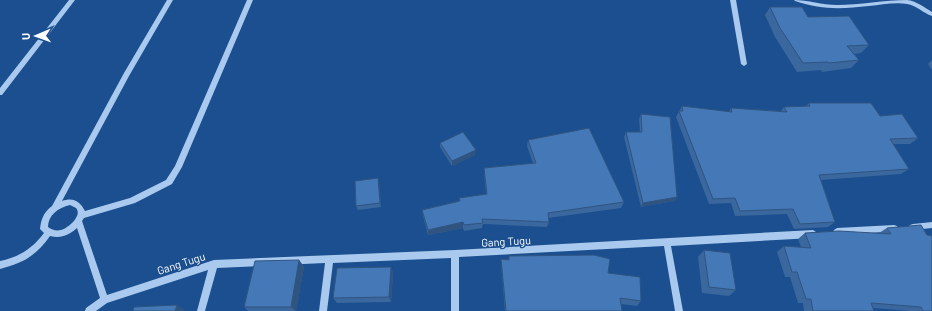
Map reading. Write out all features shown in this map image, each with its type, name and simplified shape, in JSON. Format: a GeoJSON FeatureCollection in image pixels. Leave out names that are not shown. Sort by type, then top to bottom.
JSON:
{"type":"FeatureCollection","features":[{"type":"Feature","properties":{"kind":"street"},"geometry":{"type":"LineString","coordinates":[[0,93],[72,0]]}},
{"type":"Feature","properties":{"kind":"street"},"geometry":{"type":"LineString","coordinates":[[54,209],[126,75],[170,0]]}},
{"type":"Feature","properties":{"kind":"street"},"geometry":{"type":"LineString","coordinates":[[105,300],[80,218],[82,208],[77,204],[70,202],[62,204],[47,215],[44,222],[44,229],[48,233],[55,235],[64,233],[80,218],[132,201],[169,182],[178,167],[250,0]]}},
{"type":"Feature","properties":{"kind":"street"},"geometry":{"type":"LineString","coordinates":[[733,0],[744,64]]}},
{"type":"Feature","properties":{"kind":"street"},"geometry":{"type":"LineString","coordinates":[[797,0],[805,4],[838,6],[887,0],[899,1],[908,2],[932,14]]}},
{"type":"Feature","properties":{"kind":"street","name":"Gang Tugu"},"geometry":{"type":"LineString","coordinates":[[90,310],[105,300],[214,264],[667,243],[932,225]]}},
{"type":"Feature","properties":{"kind":"street"},"geometry":{"type":"LineString","coordinates":[[0,265],[20,259],[32,253],[39,247],[48,233]]}},
{"type":"Feature","properties":{"kind":"street"},"geometry":{"type":"LineString","coordinates":[[667,243],[679,311]]}},
{"type":"Feature","properties":{"kind":"street"},"geometry":{"type":"LineString","coordinates":[[455,254],[455,311]]}},
{"type":"Feature","properties":{"kind":"street"},"geometry":{"type":"LineString","coordinates":[[323,311],[330,258]]}},
{"type":"Feature","properties":{"kind":"street"},"geometry":{"type":"LineString","coordinates":[[201,311],[214,264]]}},
{"type":"Feature","properties":{"kind":"building"},"geometry":{"type":"Polygon","coordinates":[[[770,7],[802,7],[808,17],[849,16],[869,45],[847,46],[859,60],[829,63],[803,63],[780,28],[770,7]]]}},
{"type":"Feature","properties":{"kind":"building"},"geometry":{"type":"Polygon","coordinates":[[[809,103],[871,103],[880,116],[902,114],[918,138],[890,139],[909,169],[819,175],[835,222],[800,224],[793,209],[740,211],[735,198],[713,199],[679,111],[683,111],[682,106],[732,112],[731,108],[787,112],[784,107],[810,106],[809,103]]]}},
{"type":"Feature","properties":{"kind":"building"},"geometry":{"type":"Polygon","coordinates":[[[641,114],[670,117],[677,197],[643,203],[626,132],[642,132],[641,114]]]}},
{"type":"Feature","properties":{"kind":"building"},"geometry":{"type":"Polygon","coordinates":[[[589,128],[624,202],[548,213],[549,222],[482,219],[483,223],[464,225],[463,222],[428,230],[422,210],[460,201],[459,198],[487,194],[484,168],[536,163],[528,140],[589,128]]]}},
{"type":"Feature","properties":{"kind":"building"},"geometry":{"type":"Polygon","coordinates":[[[463,132],[476,150],[452,161],[440,143],[463,132]]]}},
{"type":"Feature","properties":{"kind":"building"},"geometry":{"type":"Polygon","coordinates":[[[378,178],[380,203],[356,206],[355,181],[378,178]]]}},
{"type":"Feature","properties":{"kind":"building"},"geometry":{"type":"Polygon","coordinates":[[[921,225],[927,235],[932,236],[932,311],[923,311],[921,307],[871,303],[874,311],[813,311],[811,299],[806,299],[797,272],[792,272],[784,246],[811,248],[805,233],[839,231],[891,234],[887,228],[921,225]]]}},
{"type":"Feature","properties":{"kind":"building"},"geometry":{"type":"Polygon","coordinates":[[[704,250],[730,253],[736,290],[709,287],[704,250]]]}},
{"type":"Feature","properties":{"kind":"building"},"geometry":{"type":"Polygon","coordinates":[[[594,255],[610,259],[608,273],[640,277],[641,301],[620,298],[622,311],[506,311],[501,259],[509,260],[509,256],[594,255]]]}},
{"type":"Feature","properties":{"kind":"building"},"geometry":{"type":"Polygon","coordinates":[[[299,260],[291,307],[244,307],[255,261],[299,260]]]}},
{"type":"Feature","properties":{"kind":"building"},"geometry":{"type":"Polygon","coordinates":[[[391,267],[389,297],[333,298],[337,268],[391,267]]]}},
{"type":"Feature","properties":{"kind":"building"},"geometry":{"type":"Polygon","coordinates":[[[177,305],[175,311],[133,311],[134,307],[177,305]]]}}]}
